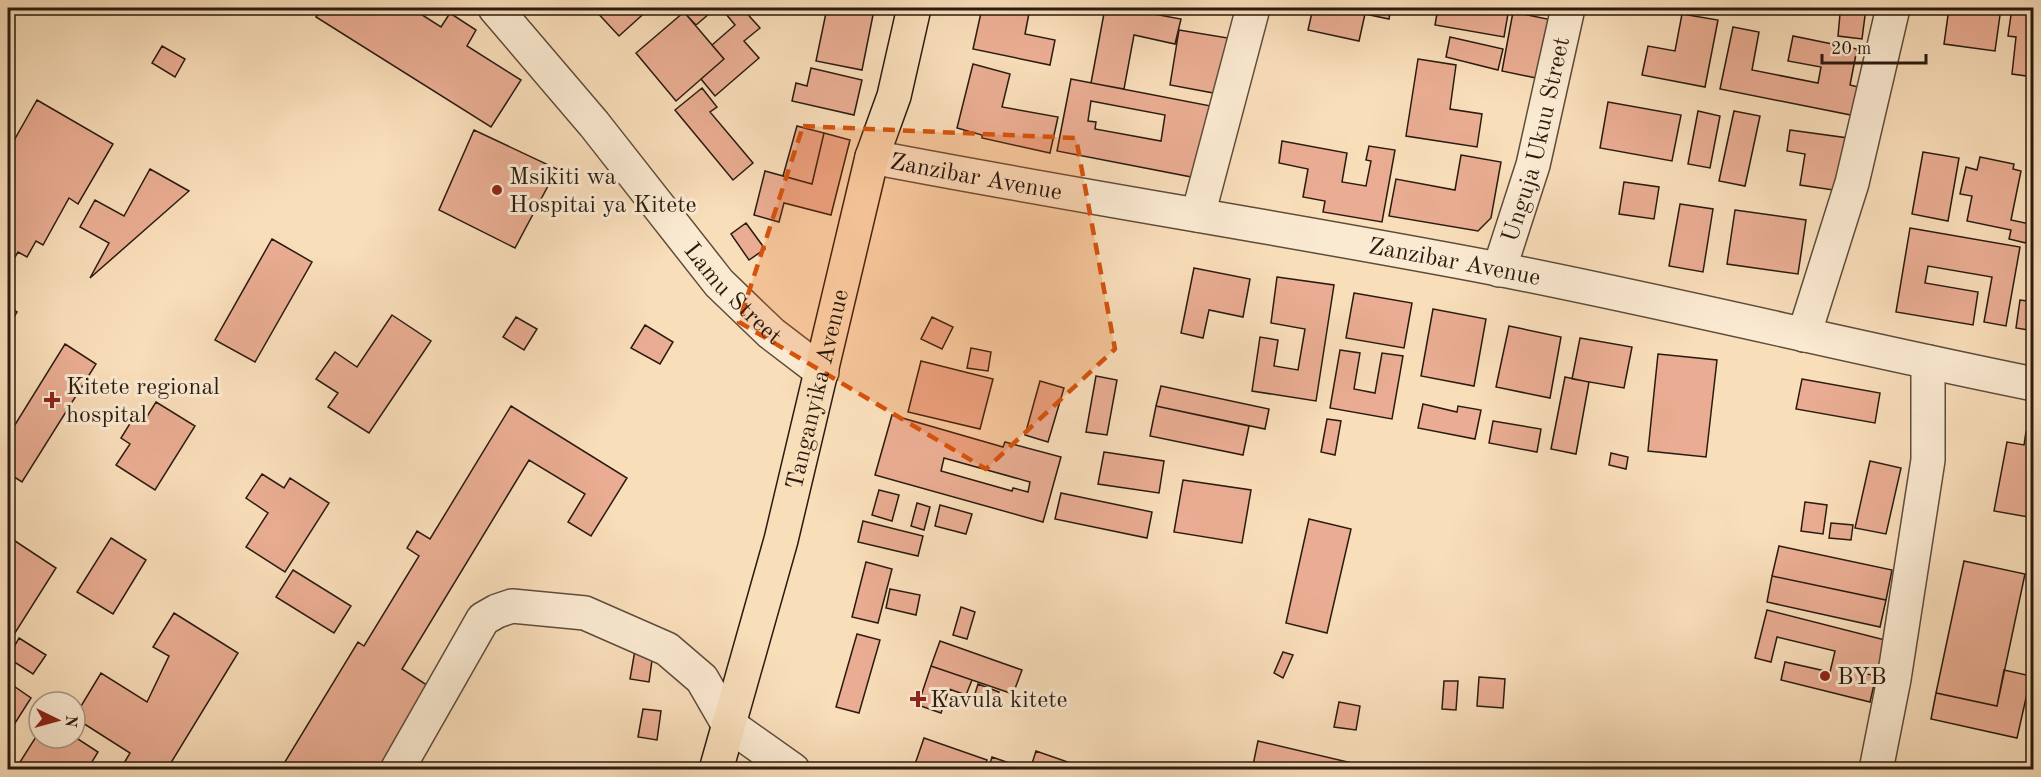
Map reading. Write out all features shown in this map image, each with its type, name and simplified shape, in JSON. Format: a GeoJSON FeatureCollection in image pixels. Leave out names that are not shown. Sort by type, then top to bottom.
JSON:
{"type":"FeatureCollection","features":[{"type":"Feature","properties":{"kind":"main road","name":"Tanganyika Avenue"},"geometry":{"type":"LineString","coordinates":[[716,770],[781,540],[872,157],[894,96],[914,8]]}},
{"type":"Feature","properties":{"kind":"street","name":"Lamu Street"},"geometry":{"type":"LineString","coordinates":[[495,8],[594,124],[719,283],[771,333],[822,372]]}},
{"type":"Feature","properties":{"kind":"street"},"geometry":{"type":"LineString","coordinates":[[1198,215],[1253,8]]}},
{"type":"Feature","properties":{"kind":"street","name":"Unguja Ukuu Street"},"geometry":{"type":"LineString","coordinates":[[1499,270],[1533,165],[1568,8]]}},
{"type":"Feature","properties":{"kind":"street"},"geometry":{"type":"LineString","coordinates":[[1804,336],[1852,183],[1893,8]]}},
{"type":"Feature","properties":{"kind":"street","name":"Zanzibar Avenue"},"geometry":{"type":"LineString","coordinates":[[872,157],[1026,187],[1198,215],[1499,270],[2034,384]]}},
{"type":"Feature","properties":{"kind":"street"},"geometry":{"type":"LineString","coordinates":[[1876,770],[1894,679],[1928,460],[1928,362]]}},
{"type":"Feature","properties":{"kind":"street"},"geometry":{"type":"LineString","coordinates":[[397,770],[483,619],[512,606],[585,613],[667,649],[702,679],[728,724],[793,770]]}},
{"type":"Feature","properties":{"kind":"highlighted area"},"geometry":{"type":"Polygon","coordinates":[[[803,126],[1076,138],[1115,349],[986,469],[739,322],[803,126]]]}},
{"type":"Feature","properties":{"kind":"building"},"geometry":{"type":"Polygon","coordinates":[[[322,8],[422,8],[419,13],[441,27],[450,13],[476,30],[467,46],[521,80],[491,127],[316,17],[322,8]]]}},
{"type":"Feature","properties":{"kind":"building"},"geometry":{"type":"Polygon","coordinates":[[[593,8],[650,8],[619,36],[593,8]]]}},
{"type":"Feature","properties":{"kind":"building"},"geometry":{"type":"Polygon","coordinates":[[[680,8],[716,8],[696,25],[680,8]]]}},
{"type":"Feature","properties":{"kind":"building"},"geometry":{"type":"Polygon","coordinates":[[[721,8],[742,8],[760,28],[744,41],[759,58],[715,96],[701,79],[724,59],[712,45],[735,25],[721,8]]]}},
{"type":"Feature","properties":{"kind":"building"},"geometry":{"type":"Polygon","coordinates":[[[827,8],[874,10],[862,70],[816,61],[827,8]]]}},
{"type":"Feature","properties":{"kind":"building"},"geometry":{"type":"Polygon","coordinates":[[[982,8],[1030,8],[1025,34],[1055,40],[1050,65],[973,49],[982,8]]]}},
{"type":"Feature","properties":{"kind":"building"},"geometry":{"type":"Polygon","coordinates":[[[1105,8],[1121,8],[1181,19],[1175,44],[1134,35],[1124,89],[1091,83],[1105,8]]]}},
{"type":"Feature","properties":{"kind":"building"},"geometry":{"type":"Polygon","coordinates":[[[1313,8],[1391,8],[1389,19],[1365,14],[1359,41],[1308,30],[1313,8]]]}},
{"type":"Feature","properties":{"kind":"building"},"geometry":{"type":"Polygon","coordinates":[[[1438,8],[1509,8],[1504,37],[1435,25],[1438,8]]]}},
{"type":"Feature","properties":{"kind":"building"},"geometry":{"type":"Polygon","coordinates":[[[1720,8],[1756,8],[1754,14],[1720,8]]]}},
{"type":"Feature","properties":{"kind":"building"},"geometry":{"type":"Polygon","coordinates":[[[1832,8],[1866,8],[1862,39],[1838,36],[1840,14],[1831,13],[1832,8]]]}},
{"type":"Feature","properties":{"kind":"building"},"geometry":{"type":"Polygon","coordinates":[[[1949,8],[2001,8],[1995,51],[1944,44],[1949,8]]]}},
{"type":"Feature","properties":{"kind":"building"},"geometry":{"type":"Polygon","coordinates":[[[2012,8],[2034,8],[2034,77],[2012,74],[2016,37],[2008,36],[2012,8]]]}},
{"type":"Feature","properties":{"kind":"building"},"geometry":{"type":"Polygon","coordinates":[[[684,12],[724,59],[676,101],[636,53],[684,12]]]}},
{"type":"Feature","properties":{"kind":"building"},"geometry":{"type":"Polygon","coordinates":[[[1513,12],[1557,21],[1546,80],[1502,71],[1513,12]]]}},
{"type":"Feature","properties":{"kind":"building"},"geometry":{"type":"Polygon","coordinates":[[[1682,14],[1718,20],[1705,87],[1642,75],[1648,46],[1675,51],[1682,14]]]}},
{"type":"Feature","properties":{"kind":"building"},"geometry":{"type":"Polygon","coordinates":[[[1733,27],[1759,32],[1752,70],[1818,83],[1821,67],[1788,61],[1793,36],[1857,49],[1850,85],[1862,88],[1856,116],[1720,89],[1733,27]]]}},
{"type":"Feature","properties":{"kind":"building"},"geometry":{"type":"Polygon","coordinates":[[[1179,30],[1228,38],[1219,94],[1170,85],[1179,30]]]}},
{"type":"Feature","properties":{"kind":"building"},"geometry":{"type":"Polygon","coordinates":[[[1450,37],[1503,49],[1498,70],[1446,57],[1450,37]]]}},
{"type":"Feature","properties":{"kind":"building"},"geometry":{"type":"Polygon","coordinates":[[[162,46],[185,59],[175,77],[152,63],[162,46]]]}},
{"type":"Feature","properties":{"kind":"building"},"geometry":{"type":"Polygon","coordinates":[[[1418,59],[1456,65],[1450,109],[1482,114],[1477,147],[1406,136],[1418,59]]]}},
{"type":"Feature","properties":{"kind":"building"},"geometry":{"type":"Polygon","coordinates":[[[973,64],[1010,74],[1002,107],[1058,117],[1050,153],[982,138],[982,135],[957,128],[973,64]]]}},
{"type":"Feature","properties":{"kind":"building"},"geometry":{"type":"Polygon","coordinates":[[[811,68],[862,80],[854,115],[792,101],[796,83],[807,86],[811,68]]]}},
{"type":"Feature","properties":{"kind":"building"},"geometry":{"type":"Polygon","coordinates":[[[1071,79],[1216,107],[1202,179],[1057,151],[1071,79]],[[1091,101],[1088,121],[1096,122],[1095,129],[1161,141],[1165,115],[1091,101]]]}},
{"type":"Feature","properties":{"kind":"building"},"geometry":{"type":"Polygon","coordinates":[[[702,88],[717,107],[710,112],[753,163],[733,180],[675,110],[702,88]]]}},
{"type":"Feature","properties":{"kind":"building"},"geometry":{"type":"Polygon","coordinates":[[[37,100],[113,144],[78,204],[69,198],[43,245],[36,241],[27,257],[18,252],[8,269],[8,151],[37,100]]]}},
{"type":"Feature","properties":{"kind":"building"},"geometry":{"type":"Polygon","coordinates":[[[1608,102],[1681,115],[1672,161],[1600,148],[1608,102]]]}},
{"type":"Feature","properties":{"kind":"building"},"geometry":{"type":"Polygon","coordinates":[[[1698,111],[1720,116],[1710,168],[1688,164],[1698,111]]]}},
{"type":"Feature","properties":{"kind":"building"},"geometry":{"type":"Polygon","coordinates":[[[1734,111],[1760,116],[1745,186],[1719,181],[1734,111]]]}},
{"type":"Feature","properties":{"kind":"building"},"geometry":{"type":"Polygon","coordinates":[[[797,126],[824,133],[812,184],[783,176],[797,126]]]}},
{"type":"Feature","properties":{"kind":"building","name":"Msikiti wa Hospitai ya Kitete"},"geometry":{"type":"Polygon","coordinates":[[[474,130],[557,169],[515,248],[439,210],[474,130]]]}},
{"type":"Feature","properties":{"kind":"building"},"geometry":{"type":"Polygon","coordinates":[[[1790,130],[1848,138],[1840,191],[1800,185],[1805,154],[1787,151],[1790,130]]]}},
{"type":"Feature","properties":{"kind":"building"},"geometry":{"type":"Polygon","coordinates":[[[824,133],[850,140],[831,215],[784,203],[779,222],[754,215],[765,171],[812,184],[824,133]]]}},
{"type":"Feature","properties":{"kind":"building"},"geometry":{"type":"Polygon","coordinates":[[[1282,141],[1347,153],[1342,182],[1366,186],[1371,161],[1366,160],[1369,146],[1395,150],[1382,222],[1323,212],[1325,201],[1303,197],[1308,169],[1279,163],[1282,141]]]}},
{"type":"Feature","properties":{"kind":"building"},"geometry":{"type":"Polygon","coordinates":[[[1923,152],[1959,158],[1948,221],[1912,214],[1923,152]]]}},
{"type":"Feature","properties":{"kind":"building"},"geometry":{"type":"Polygon","coordinates":[[[1461,155],[1501,162],[1491,218],[1478,231],[1389,216],[1396,179],[1455,190],[1461,155]]]}},
{"type":"Feature","properties":{"kind":"building"},"geometry":{"type":"Polygon","coordinates":[[[1980,157],[2014,164],[2013,169],[2021,171],[2011,220],[2030,224],[2026,243],[2009,239],[2011,230],[1967,221],[1972,196],[1960,194],[1966,167],[1977,170],[1980,157]]]}},
{"type":"Feature","properties":{"kind":"building"},"geometry":{"type":"Polygon","coordinates":[[[150,169],[189,191],[90,278],[109,243],[80,227],[95,200],[124,216],[150,169]]]}},
{"type":"Feature","properties":{"kind":"building"},"geometry":{"type":"Polygon","coordinates":[[[1624,182],[1659,187],[1654,219],[1619,214],[1624,182]]]}},
{"type":"Feature","properties":{"kind":"building"},"geometry":{"type":"Polygon","coordinates":[[[1680,204],[1713,209],[1703,272],[1669,266],[1680,204]]]}},
{"type":"Feature","properties":{"kind":"building"},"geometry":{"type":"Polygon","coordinates":[[[1735,210],[1806,220],[1798,274],[1727,264],[1735,210]]]}},
{"type":"Feature","properties":{"kind":"building"},"geometry":{"type":"Polygon","coordinates":[[[746,223],[765,249],[749,260],[731,234],[746,223]]]}},
{"type":"Feature","properties":{"kind":"building"},"geometry":{"type":"Polygon","coordinates":[[[1910,228],[2020,247],[2006,326],[1984,322],[1992,277],[1928,266],[1925,283],[1978,292],[1973,325],[1896,312],[1910,228]]]}},
{"type":"Feature","properties":{"kind":"building"},"geometry":{"type":"Polygon","coordinates":[[[272,239],[312,262],[255,362],[215,340],[272,239]]]}},
{"type":"Feature","properties":{"kind":"building"},"geometry":{"type":"Polygon","coordinates":[[[1194,268],[1250,279],[1243,317],[1209,310],[1203,338],[1181,333],[1194,268]]]}},
{"type":"Feature","properties":{"kind":"building"},"geometry":{"type":"Polygon","coordinates":[[[1277,277],[1334,285],[1316,401],[1252,391],[1260,337],[1278,340],[1274,366],[1298,370],[1305,329],[1271,323],[1277,277]]]}},
{"type":"Feature","properties":{"kind":"building"},"geometry":{"type":"Polygon","coordinates":[[[1354,293],[1412,303],[1404,348],[1346,338],[1354,293]]]}},
{"type":"Feature","properties":{"kind":"building"},"geometry":{"type":"Polygon","coordinates":[[[2020,300],[2034,302],[2034,331],[2016,328],[2020,300]]]}},
{"type":"Feature","properties":{"kind":"building"},"geometry":{"type":"Polygon","coordinates":[[[8,306],[17,312],[8,327],[8,306]]]}},
{"type":"Feature","properties":{"kind":"building"},"geometry":{"type":"Polygon","coordinates":[[[1433,309],[1486,319],[1474,386],[1421,376],[1433,309]]]}},
{"type":"Feature","properties":{"kind":"building"},"geometry":{"type":"Polygon","coordinates":[[[392,315],[431,341],[369,433],[328,407],[338,393],[316,379],[335,352],[357,367],[392,315]]]}},
{"type":"Feature","properties":{"kind":"building"},"geometry":{"type":"Polygon","coordinates":[[[516,317],[537,329],[524,350],[503,337],[516,317]]]}},
{"type":"Feature","properties":{"kind":"building"},"geometry":{"type":"Polygon","coordinates":[[[932,317],[953,327],[942,349],[921,339],[932,317]]]}},
{"type":"Feature","properties":{"kind":"building"},"geometry":{"type":"Polygon","coordinates":[[[645,325],[673,342],[660,364],[631,348],[645,325]]]}},
{"type":"Feature","properties":{"kind":"building"},"geometry":{"type":"Polygon","coordinates":[[[1509,326],[1561,337],[1550,398],[1496,387],[1509,326]]]}},
{"type":"Feature","properties":{"kind":"building"},"geometry":{"type":"Polygon","coordinates":[[[1580,338],[1632,347],[1624,388],[1572,379],[1580,338]]]}},
{"type":"Feature","properties":{"kind":"building","name":"Kitete regional hospital"},"geometry":{"type":"Polygon","coordinates":[[[65,344],[96,364],[22,482],[8,473],[8,436],[65,344]]]}},
{"type":"Feature","properties":{"kind":"building"},"geometry":{"type":"Polygon","coordinates":[[[971,348],[991,352],[988,371],[967,368],[971,348]]]}},
{"type":"Feature","properties":{"kind":"building"},"geometry":{"type":"Polygon","coordinates":[[[1340,350],[1360,353],[1354,389],[1375,393],[1382,353],[1403,356],[1392,419],[1330,408],[1340,350]]]}},
{"type":"Feature","properties":{"kind":"building"},"geometry":{"type":"Polygon","coordinates":[[[1658,354],[1717,360],[1706,457],[1648,451],[1658,354]]]}},
{"type":"Feature","properties":{"kind":"building"},"geometry":{"type":"Polygon","coordinates":[[[921,361],[993,379],[980,429],[908,412],[921,361]]]}},
{"type":"Feature","properties":{"kind":"building"},"geometry":{"type":"Polygon","coordinates":[[[1096,376],[1117,380],[1107,435],[1086,432],[1096,376]]]}},
{"type":"Feature","properties":{"kind":"building"},"geometry":{"type":"Polygon","coordinates":[[[1565,377],[1589,382],[1576,454],[1551,449],[1565,377]]]}},
{"type":"Feature","properties":{"kind":"building"},"geometry":{"type":"Polygon","coordinates":[[[1802,379],[1880,393],[1875,423],[1796,409],[1802,379]]]}},
{"type":"Feature","properties":{"kind":"building"},"geometry":{"type":"Polygon","coordinates":[[[1040,381],[1064,388],[1048,442],[1025,435],[1040,381]]]}},
{"type":"Feature","properties":{"kind":"building"},"geometry":{"type":"Polygon","coordinates":[[[1161,386],[1269,409],[1265,429],[1156,406],[1161,386]]]}},
{"type":"Feature","properties":{"kind":"building"},"geometry":{"type":"Polygon","coordinates":[[[156,402],[195,426],[155,490],[116,465],[130,444],[121,438],[134,417],[143,423],[156,402]]]}},
{"type":"Feature","properties":{"kind":"building"},"geometry":{"type":"Polygon","coordinates":[[[1423,404],[1457,412],[1458,406],[1481,410],[1475,439],[1418,428],[1423,404]]]}},
{"type":"Feature","properties":{"kind":"building"},"geometry":{"type":"Polygon","coordinates":[[[511,406],[627,478],[591,536],[568,522],[585,494],[529,460],[402,669],[430,687],[380,770],[280,770],[358,642],[364,646],[419,556],[407,548],[417,531],[430,539],[511,406]]]}},
{"type":"Feature","properties":{"kind":"building"},"geometry":{"type":"Polygon","coordinates":[[[1156,406],[1249,426],[1243,455],[1150,436],[1156,406]]]}},
{"type":"Feature","properties":{"kind":"building"},"geometry":{"type":"Polygon","coordinates":[[[892,415],[1003,447],[1005,442],[1061,457],[1043,522],[875,475],[892,415]],[[944,458],[941,471],[1012,491],[1013,488],[1028,492],[1030,482],[944,458]]]}},
{"type":"Feature","properties":{"kind":"building"},"geometry":{"type":"Polygon","coordinates":[[[1327,419],[1341,421],[1335,455],[1321,452],[1327,419]]]}},
{"type":"Feature","properties":{"kind":"building"},"geometry":{"type":"Polygon","coordinates":[[[1493,421],[1541,429],[1537,452],[1489,443],[1493,421]]]}},
{"type":"Feature","properties":{"kind":"building"},"geometry":{"type":"Polygon","coordinates":[[[2026,432],[2034,434],[2034,518],[1994,511],[2007,442],[2024,445],[2026,432]]]}},
{"type":"Feature","properties":{"kind":"building"},"geometry":{"type":"Polygon","coordinates":[[[1104,452],[1164,461],[1159,493],[1098,484],[1104,452]]]}},
{"type":"Feature","properties":{"kind":"building"},"geometry":{"type":"Polygon","coordinates":[[[1611,453],[1628,457],[1626,469],[1609,465],[1611,453]]]}},
{"type":"Feature","properties":{"kind":"building"},"geometry":{"type":"Polygon","coordinates":[[[1870,461],[1901,468],[1886,534],[1855,528],[1870,461]]]}},
{"type":"Feature","properties":{"kind":"building"},"geometry":{"type":"Polygon","coordinates":[[[262,474],[284,488],[290,478],[329,503],[285,572],[246,547],[268,513],[246,498],[262,474]]]}},
{"type":"Feature","properties":{"kind":"building"},"geometry":{"type":"Polygon","coordinates":[[[1183,480],[1251,490],[1242,543],[1174,532],[1183,480]]]}},
{"type":"Feature","properties":{"kind":"building"},"geometry":{"type":"Polygon","coordinates":[[[879,490],[899,495],[892,521],[872,515],[879,490]]]}},
{"type":"Feature","properties":{"kind":"building"},"geometry":{"type":"Polygon","coordinates":[[[1061,493],[1152,512],[1147,538],[1055,519],[1061,493]]]}},
{"type":"Feature","properties":{"kind":"building"},"geometry":{"type":"Polygon","coordinates":[[[1805,502],[1827,505],[1823,534],[1801,531],[1805,502]]]}},
{"type":"Feature","properties":{"kind":"building"},"geometry":{"type":"Polygon","coordinates":[[[917,503],[930,507],[924,530],[911,526],[917,503]]]}},
{"type":"Feature","properties":{"kind":"building"},"geometry":{"type":"Polygon","coordinates":[[[940,505],[972,514],[966,534],[935,526],[940,505]]]}},
{"type":"Feature","properties":{"kind":"building"},"geometry":{"type":"Polygon","coordinates":[[[1309,519],[1351,529],[1327,633],[1286,623],[1309,519]]]}},
{"type":"Feature","properties":{"kind":"building"},"geometry":{"type":"Polygon","coordinates":[[[863,521],[923,536],[918,556],[858,542],[863,521]]]}},
{"type":"Feature","properties":{"kind":"building"},"geometry":{"type":"Polygon","coordinates":[[[1831,523],[1853,525],[1851,540],[1829,538],[1831,523]]]}},
{"type":"Feature","properties":{"kind":"building"},"geometry":{"type":"Polygon","coordinates":[[[111,538],[146,560],[113,614],[77,592],[111,538]]]}},
{"type":"Feature","properties":{"kind":"building"},"geometry":{"type":"Polygon","coordinates":[[[12,539],[56,568],[8,644],[8,546],[12,539]]]}},
{"type":"Feature","properties":{"kind":"building"},"geometry":{"type":"Polygon","coordinates":[[[1779,546],[1892,570],[1886,600],[1772,576],[1779,546]]]}},
{"type":"Feature","properties":{"kind":"building"},"geometry":{"type":"Polygon","coordinates":[[[1964,561],[2025,574],[1997,706],[1936,693],[1964,561]]]}},
{"type":"Feature","properties":{"kind":"building"},"geometry":{"type":"Polygon","coordinates":[[[866,562],[892,569],[878,623],[852,617],[866,562]]]}},
{"type":"Feature","properties":{"kind":"building"},"geometry":{"type":"Polygon","coordinates":[[[293,570],[351,606],[334,633],[276,597],[293,570]]]}},
{"type":"Feature","properties":{"kind":"building"},"geometry":{"type":"Polygon","coordinates":[[[1772,576],[1886,600],[1880,627],[1767,602],[1772,576]]]}},
{"type":"Feature","properties":{"kind":"building"},"geometry":{"type":"Polygon","coordinates":[[[890,589],[920,595],[916,615],[886,608],[890,589]]]}},
{"type":"Feature","properties":{"kind":"building"},"geometry":{"type":"Polygon","coordinates":[[[961,607],[975,612],[967,639],[953,635],[961,607]]]}},
{"type":"Feature","properties":{"kind":"building"},"geometry":{"type":"Polygon","coordinates":[[[1767,610],[1885,640],[1878,670],[1868,668],[1867,674],[1876,676],[1870,702],[1781,680],[1785,662],[1830,672],[1835,651],[1777,637],[1771,662],[1755,658],[1767,610]]]}},
{"type":"Feature","properties":{"kind":"building"},"geometry":{"type":"Polygon","coordinates":[[[174,613],[238,653],[169,766],[174,770],[120,770],[130,753],[87,726],[87,696],[101,673],[147,702],[169,656],[153,647],[174,613]]]}},
{"type":"Feature","properties":{"kind":"building"},"geometry":{"type":"Polygon","coordinates":[[[857,634],[880,640],[859,713],[836,707],[857,634]]]}},
{"type":"Feature","properties":{"kind":"building"},"geometry":{"type":"Polygon","coordinates":[[[19,638],[46,655],[33,674],[8,658],[19,638]]]}},
{"type":"Feature","properties":{"kind":"building"},"geometry":{"type":"Polygon","coordinates":[[[940,641],[1022,670],[1013,694],[931,666],[940,641]]]}},
{"type":"Feature","properties":{"kind":"building"},"geometry":{"type":"Polygon","coordinates":[[[635,650],[653,653],[649,682],[630,679],[635,650]]]}},
{"type":"Feature","properties":{"kind":"building"},"geometry":{"type":"Polygon","coordinates":[[[1283,652],[1293,655],[1283,678],[1274,673],[1283,652]]]}},
{"type":"Feature","properties":{"kind":"building"},"geometry":{"type":"Polygon","coordinates":[[[931,666],[972,680],[966,695],[949,689],[941,713],[918,705],[931,666]]]}},
{"type":"Feature","properties":{"kind":"building"},"geometry":{"type":"Polygon","coordinates":[[[2004,670],[2031,676],[2017,738],[1931,719],[1936,693],[1997,706],[2004,670]]]}},
{"type":"Feature","properties":{"kind":"building"},"geometry":{"type":"Polygon","coordinates":[[[1479,677],[1505,679],[1503,708],[1477,706],[1479,677]]]}},
{"type":"Feature","properties":{"kind":"building"},"geometry":{"type":"Polygon","coordinates":[[[1444,681],[1458,681],[1456,710],[1442,709],[1444,681]]]}},
{"type":"Feature","properties":{"kind":"building"},"geometry":{"type":"Polygon","coordinates":[[[8,682],[27,695],[27,704],[10,731],[8,730],[8,682]]]}},
{"type":"Feature","properties":{"kind":"building"},"geometry":{"type":"Polygon","coordinates":[[[978,684],[999,692],[995,704],[974,697],[978,684]]]}},
{"type":"Feature","properties":{"kind":"building"},"geometry":{"type":"Polygon","coordinates":[[[1339,702],[1360,706],[1356,730],[1334,727],[1339,702]]]}},
{"type":"Feature","properties":{"kind":"building"},"geometry":{"type":"Polygon","coordinates":[[[643,709],[661,711],[657,740],[638,737],[643,709]]]}},
{"type":"Feature","properties":{"kind":"building"},"geometry":{"type":"Polygon","coordinates":[[[924,738],[987,760],[984,770],[913,770],[924,738]]]}},
{"type":"Feature","properties":{"kind":"building"},"geometry":{"type":"Polygon","coordinates":[[[1258,741],[1352,763],[1350,770],[1252,770],[1258,741]]]}},
{"type":"Feature","properties":{"kind":"building"},"geometry":{"type":"Polygon","coordinates":[[[87,745],[98,752],[87,770],[15,770],[28,750],[87,750],[87,745]]]}},
{"type":"Feature","properties":{"kind":"building"},"geometry":{"type":"Polygon","coordinates":[[[1036,751],[1079,766],[1078,770],[1030,770],[1036,751]]]}},
{"type":"Feature","properties":{"kind":"building"},"geometry":{"type":"Polygon","coordinates":[[[992,757],[1015,765],[1013,770],[988,770],[992,757]]]}},
{"type":"Feature","properties":{"kind":"place","name":"Msikiti wa Hospitai ya Kitete"},"geometry":{"type":"Point","coordinates":[497,190]}},
{"type":"Feature","properties":{"kind":"place","name":"Kitete regional hospital"},"geometry":{"type":"Point","coordinates":[52,400]}},
{"type":"Feature","properties":{"kind":"place","name":"BYB"},"geometry":{"type":"Point","coordinates":[1825,676]}},
{"type":"Feature","properties":{"kind":"place","name":"Kavula kitete"},"geometry":{"type":"Point","coordinates":[918,699]}}]}
